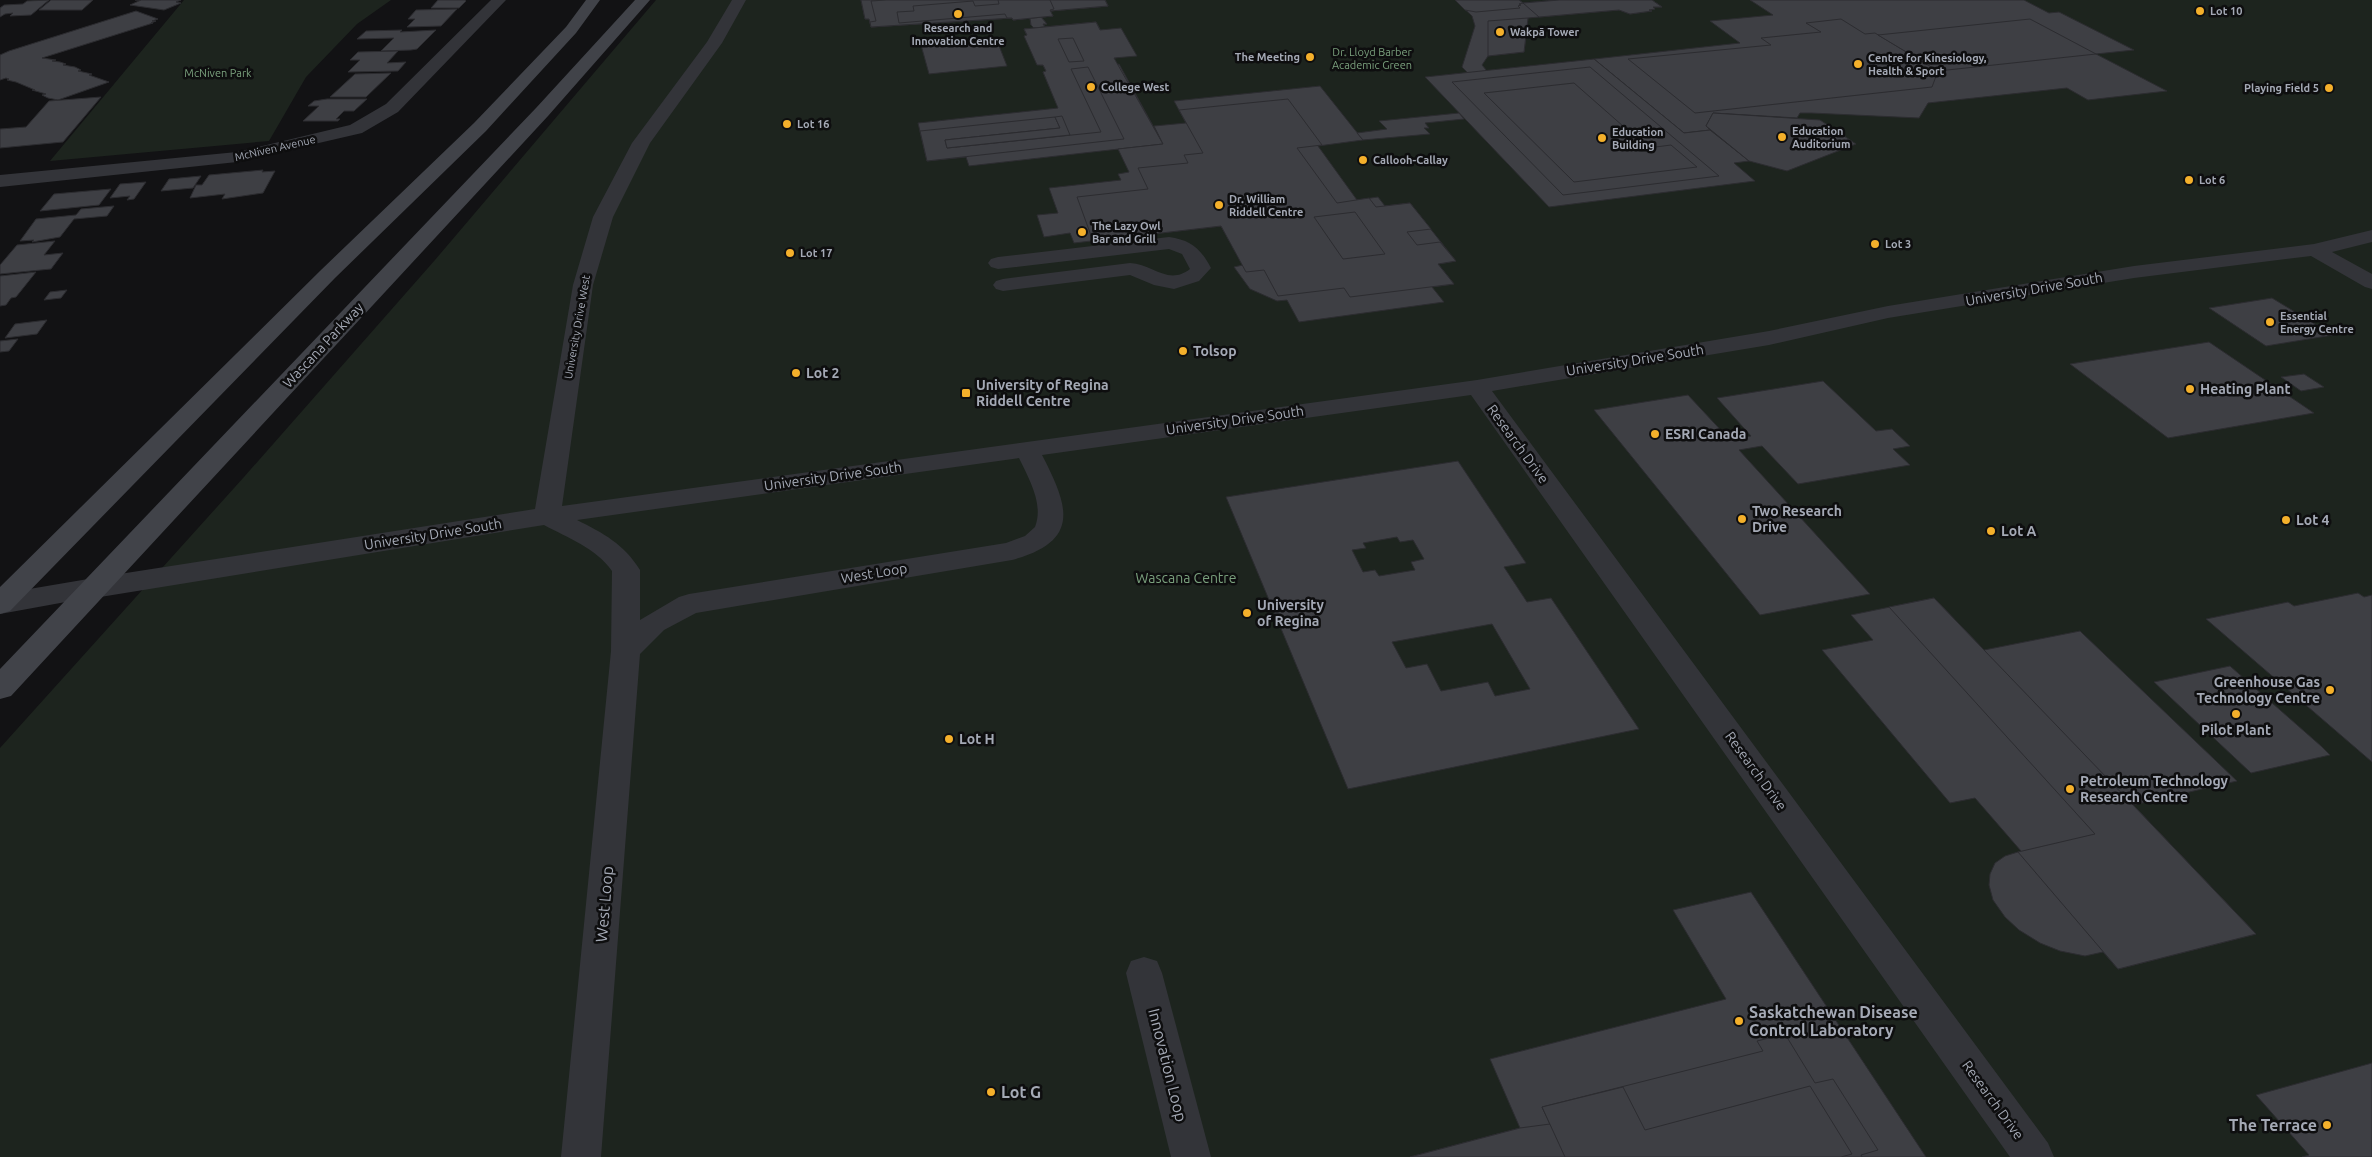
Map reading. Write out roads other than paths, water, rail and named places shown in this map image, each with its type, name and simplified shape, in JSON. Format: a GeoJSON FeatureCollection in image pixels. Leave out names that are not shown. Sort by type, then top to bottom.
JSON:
{"type":"FeatureCollection","features":[{"type":"Feature","properties":{"kind":"main road"},"geometry":{"type":"LineString","coordinates":[[0,604],[328,274],[480,127],[571,30],[593,0]]}},
{"type":"Feature","properties":{"kind":"main road","name":"Wascana Parkway"},"geometry":{"type":"LineString","coordinates":[[0,688],[542,112],[643,0]]}},
{"type":"Feature","properties":{"kind":"street","name":"McNiven Avenue"},"geometry":{"type":"LineString","coordinates":[[4,185],[237,157],[356,129],[392,108],[499,0]]}},
{"type":"Feature","properties":{"kind":"street","name":"University Drive West"},"geometry":{"type":"LineString","coordinates":[[547,516],[583,285],[603,216],[641,143],[714,43],[739,0]]}},
{"type":"Feature","properties":{"kind":"street","name":"University Drive South"},"geometry":{"type":"LineString","coordinates":[[0,604],[547,516],[1477,387],[1769,338],[1888,312],[2134,272],[2314,250],[2372,236]]}},
{"type":"Feature","properties":{"kind":"street"},"geometry":{"type":"LineString","coordinates":[[998,263],[1169,242],[1188,247],[1192,250],[1201,268],[1191,279],[1177,282],[1163,282],[1152,278],[1139,269],[1130,269],[1003,285]]}},
{"type":"Feature","properties":{"kind":"street"},"geometry":{"type":"LineString","coordinates":[[2314,250],[2372,283]]}},
{"type":"Feature","properties":{"kind":"street","name":"Research Drive"},"geometry":{"type":"LineString","coordinates":[[1477,387],[2034,1157]]}},
{"type":"Feature","properties":{"kind":"street","name":"West Loop"},"geometry":{"type":"LineString","coordinates":[[626,652],[654,622],[689,604],[1012,551],[1038,540],[1050,526],[1052,513],[1050,499],[1027,448]]}},
{"type":"Feature","properties":{"kind":"street","name":"West Loop"},"geometry":{"type":"LineString","coordinates":[[547,516],[598,542],[615,555],[626,570],[626,652],[581,1157]]}},
{"type":"Feature","properties":{"kind":"street","name":"Innovation Loop"},"geometry":{"type":"LineString","coordinates":[[1144,973],[1191,1157]]}},
{"type":"Feature","properties":{"kind":"place","name":"Lot 10"},"geometry":{"type":"Point","coordinates":[2200,11]}},
{"type":"Feature","properties":{"kind":"place","name":"Research and Innovation Centre"},"geometry":{"type":"Point","coordinates":[958,14]}},
{"type":"Feature","properties":{"kind":"place","name":"Wakpā Tower"},"geometry":{"type":"Point","coordinates":[1500,32]}},
{"type":"Feature","properties":{"kind":"place","name":"The Meeting"},"geometry":{"type":"Point","coordinates":[1310,57]}},
{"type":"Feature","properties":{"kind":"place","name":"Centre for Kinesiology, Health & Sport"},"geometry":{"type":"Point","coordinates":[1858,64]}},
{"type":"Feature","properties":{"kind":"place","name":"College West"},"geometry":{"type":"Point","coordinates":[1091,87]}},
{"type":"Feature","properties":{"kind":"place","name":"Playing Field 5"},"geometry":{"type":"Point","coordinates":[2329,88]}},
{"type":"Feature","properties":{"kind":"place","name":"Lot 16"},"geometry":{"type":"Point","coordinates":[787,124]}},
{"type":"Feature","properties":{"kind":"place","name":"Education Auditorium"},"geometry":{"type":"Point","coordinates":[1782,137]}},
{"type":"Feature","properties":{"kind":"place","name":"Education Building"},"geometry":{"type":"Point","coordinates":[1602,138]}},
{"type":"Feature","properties":{"kind":"place","name":"Callooh-Callay"},"geometry":{"type":"Point","coordinates":[1363,160]}},
{"type":"Feature","properties":{"kind":"place","name":"Lot 6"},"geometry":{"type":"Point","coordinates":[2189,180]}},
{"type":"Feature","properties":{"kind":"place","name":"Dr. William Riddell Centre"},"geometry":{"type":"Point","coordinates":[1219,205]}},
{"type":"Feature","properties":{"kind":"place","name":"The Lazy Owl Bar and Grill"},"geometry":{"type":"Point","coordinates":[1082,232]}},
{"type":"Feature","properties":{"kind":"place","name":"Lot 3"},"geometry":{"type":"Point","coordinates":[1875,244]}},
{"type":"Feature","properties":{"kind":"place","name":"Lot 17"},"geometry":{"type":"Point","coordinates":[790,253]}},
{"type":"Feature","properties":{"kind":"place","name":"Essential Energy Centre"},"geometry":{"type":"Point","coordinates":[2270,322]}},
{"type":"Feature","properties":{"kind":"place","name":"Tolsop"},"geometry":{"type":"Point","coordinates":[1183,351]}},
{"type":"Feature","properties":{"kind":"place","name":"Lot 2"},"geometry":{"type":"Point","coordinates":[796,373]}},
{"type":"Feature","properties":{"kind":"place","name":"Heating Plant"},"geometry":{"type":"Point","coordinates":[2190,389]}},
{"type":"Feature","properties":{"kind":"place","name":"University of Regina Riddell Centre"},"geometry":{"type":"Point","coordinates":[966,393]}},
{"type":"Feature","properties":{"kind":"place","name":"ESRI Canada"},"geometry":{"type":"Point","coordinates":[1655,434]}},
{"type":"Feature","properties":{"kind":"place","name":"Two Research Drive"},"geometry":{"type":"Point","coordinates":[1742,519]}},
{"type":"Feature","properties":{"kind":"place","name":"Lot 4"},"geometry":{"type":"Point","coordinates":[2286,520]}},
{"type":"Feature","properties":{"kind":"place","name":"Lot A"},"geometry":{"type":"Point","coordinates":[1991,531]}},
{"type":"Feature","properties":{"kind":"place","name":"University of Regina"},"geometry":{"type":"Point","coordinates":[1247,613]}},
{"type":"Feature","properties":{"kind":"place","name":"Greenhouse Gas Technology Centre"},"geometry":{"type":"Point","coordinates":[2330,690]}},
{"type":"Feature","properties":{"kind":"place","name":"Pilot Plant"},"geometry":{"type":"Point","coordinates":[2236,714]}},
{"type":"Feature","properties":{"kind":"place","name":"Lot H"},"geometry":{"type":"Point","coordinates":[949,739]}},
{"type":"Feature","properties":{"kind":"place","name":"Petroleum Technology Research Centre"},"geometry":{"type":"Point","coordinates":[2070,789]}},
{"type":"Feature","properties":{"kind":"place","name":"Saskatchewan Disease Control Laboratory"},"geometry":{"type":"Point","coordinates":[1739,1021]}},
{"type":"Feature","properties":{"kind":"place","name":"Lot G"},"geometry":{"type":"Point","coordinates":[991,1092]}},
{"type":"Feature","properties":{"kind":"place","name":"The Terrace"},"geometry":{"type":"Point","coordinates":[2327,1125]}},
{"type":"Feature","properties":{"kind":"park label","name":"Dr. Lloyd Barber Academic Green"},"geometry":{"type":"Point","coordinates":[1372,58]}},
{"type":"Feature","properties":{"kind":"park label","name":"McNiven Park"},"geometry":{"type":"Point","coordinates":[218,73]}},
{"type":"Feature","properties":{"kind":"park label","name":"Wascana Centre"},"geometry":{"type":"Point","coordinates":[1186,578]}}]}
